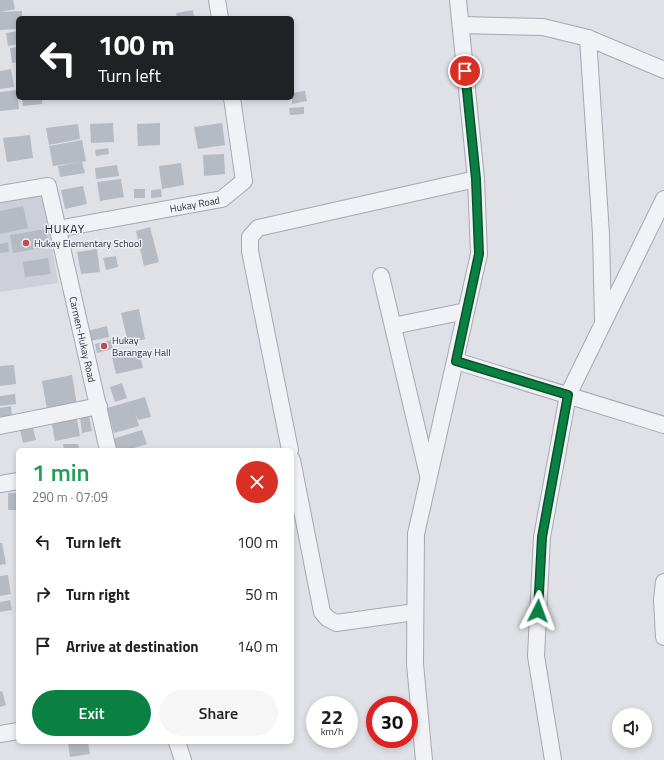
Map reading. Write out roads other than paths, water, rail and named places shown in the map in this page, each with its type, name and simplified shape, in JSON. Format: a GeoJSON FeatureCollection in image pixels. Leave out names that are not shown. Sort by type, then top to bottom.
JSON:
{"type":"FeatureCollection","features":[{"type":"Feature","properties":{"kind":"street"},"geometry":{"type":"LineString","coordinates":[[217,0],[220,16]]}},
{"type":"Feature","properties":{"kind":"street"},"geometry":{"type":"LineString","coordinates":[[424,760],[415,664],[416,534],[479,254],[476,179],[458,0]]}},
{"type":"Feature","properties":{"kind":"street"},"geometry":{"type":"LineString","coordinates":[[461,25],[543,27],[588,38],[664,70]]}},
{"type":"Feature","properties":{"kind":"street"},"geometry":{"type":"LineString","coordinates":[[588,38],[601,234],[603,323]]}},
{"type":"Feature","properties":{"kind":"street","name":"Hukay Road"},"geometry":{"type":"LineString","coordinates":[[57,230],[222,199],[244,181],[232,100]]}},
{"type":"Feature","properties":{"kind":"street"},"geometry":{"type":"LineString","coordinates":[[290,448],[250,251],[250,236],[258,228],[476,179]]}},
{"type":"Feature","properties":{"kind":"street","name":"Carmen-Hukay Road"},"geometry":{"type":"LineString","coordinates":[[0,194],[48,186],[108,448]]}},
{"type":"Feature","properties":{"kind":"street"},"geometry":{"type":"LineString","coordinates":[[553,760],[536,656],[542,537],[568,395],[664,199]]}},
{"type":"Feature","properties":{"kind":"street"},"geometry":{"type":"LineString","coordinates":[[381,276],[428,478]]}},
{"type":"Feature","properties":{"kind":"street"},"geometry":{"type":"LineString","coordinates":[[393,326],[466,312]]}},
{"type":"Feature","properties":{"kind":"street"},"geometry":{"type":"LineString","coordinates":[[456,361],[664,424]]}},
{"type":"Feature","properties":{"kind":"street"},"geometry":{"type":"LineString","coordinates":[[0,426],[99,406]]}},
{"type":"Feature","properties":{"kind":"street"},"geometry":{"type":"LineString","coordinates":[[294,470],[322,612],[327,618],[336,623],[415,612]]}},
{"type":"Feature","properties":{"kind":"street"},"geometry":{"type":"LineString","coordinates":[[0,484],[16,481]]}},
{"type":"Feature","properties":{"kind":"street"},"geometry":{"type":"LineString","coordinates":[[664,582],[662,600],[664,637]]}},
{"type":"Feature","properties":{"kind":"street"},"geometry":{"type":"LineString","coordinates":[[0,734],[16,731]]}},
{"type":"Feature","properties":{"kind":"street"},"geometry":{"type":"LineString","coordinates":[[178,744],[183,760]]}},
{"type":"Feature","properties":{"kind":"place","name":"Hukay Elementary School"},"geometry":{"type":"Point","coordinates":[26,243]}},
{"type":"Feature","properties":{"kind":"place","name":"Hukay Barangay Hall"},"geometry":{"type":"Point","coordinates":[104,346]}},
{"type":"Feature","properties":{"kind":"district","name":"HUKAY"},"geometry":{"type":"Point","coordinates":[65,229]}}]}
